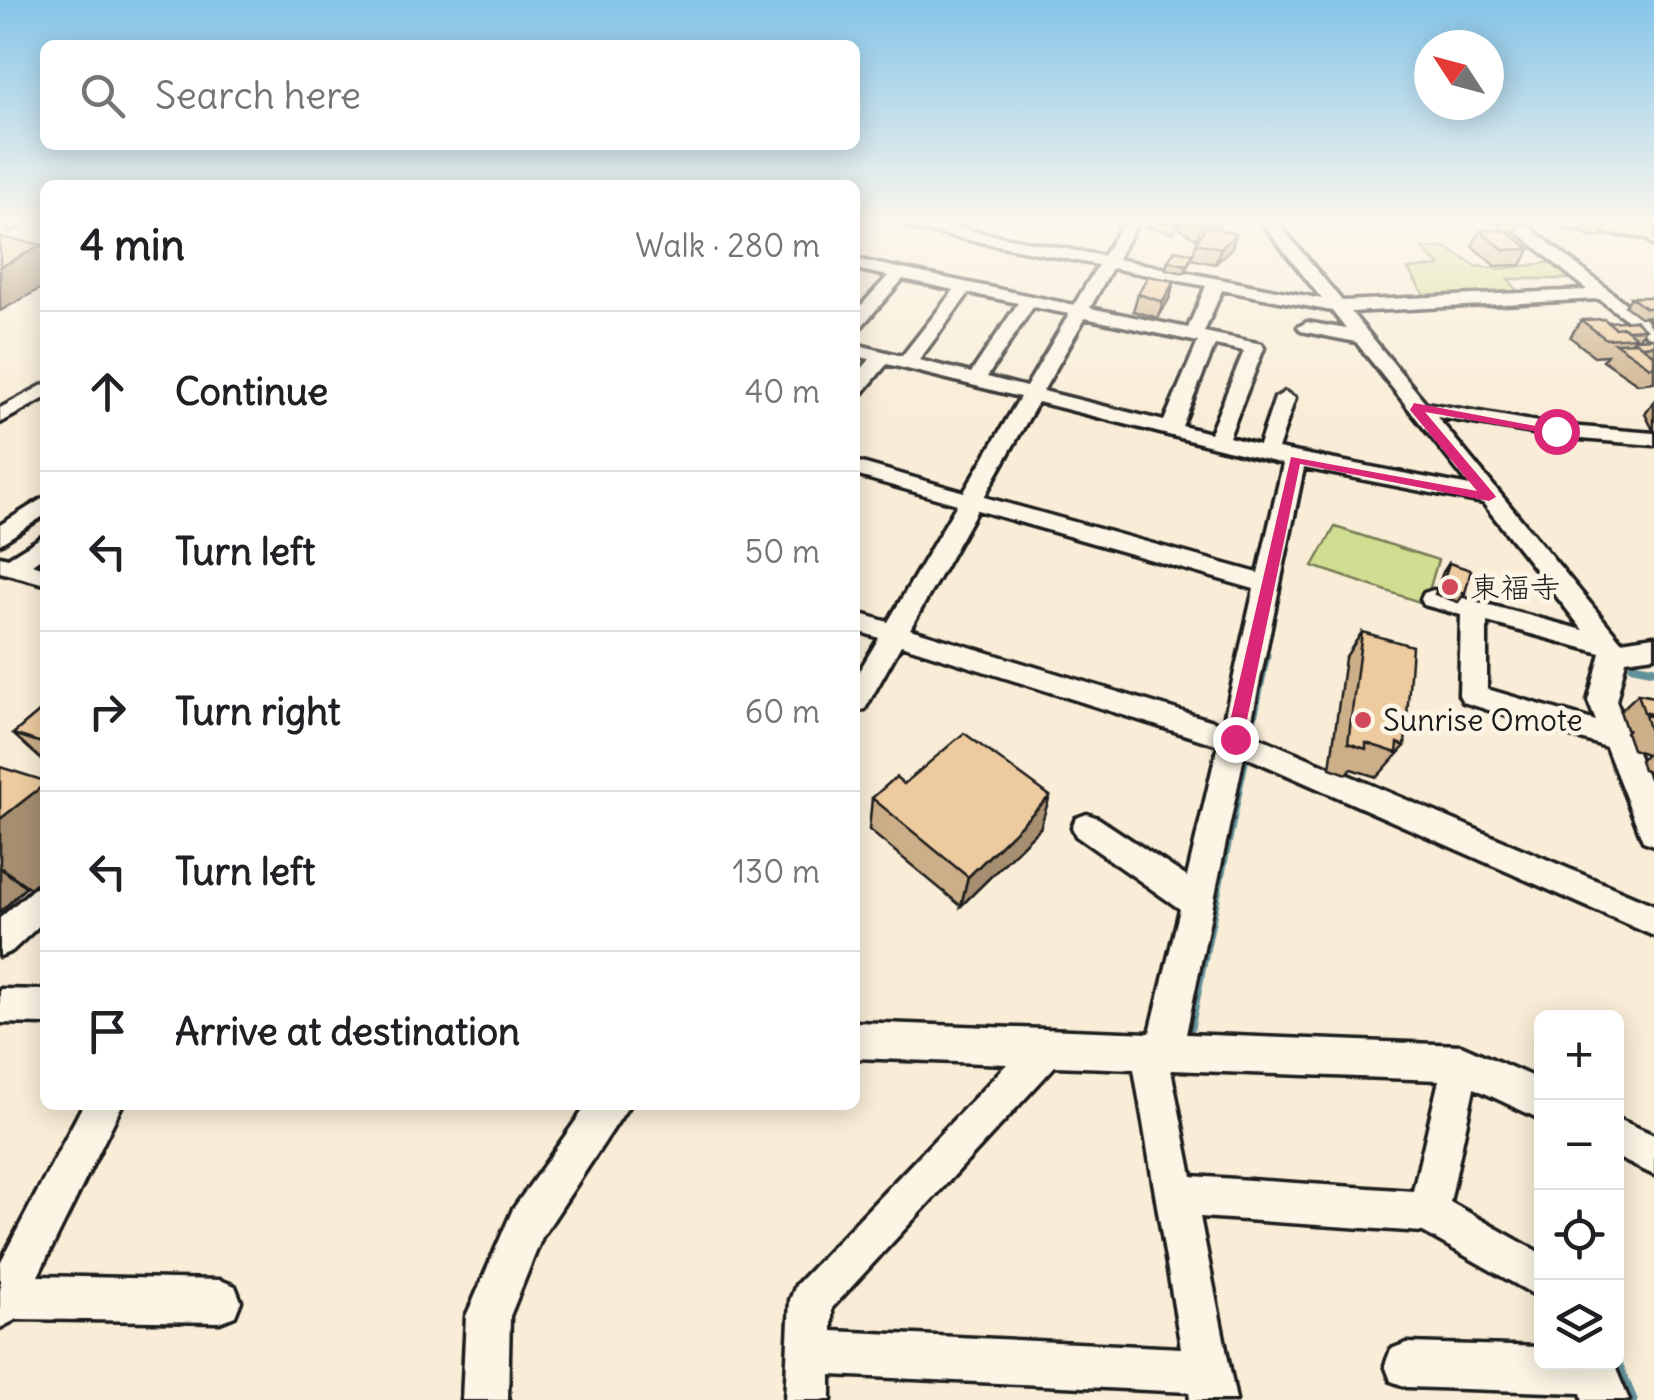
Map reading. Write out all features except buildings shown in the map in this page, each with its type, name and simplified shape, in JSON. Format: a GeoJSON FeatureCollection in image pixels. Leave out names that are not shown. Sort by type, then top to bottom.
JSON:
{"type":"FeatureCollection","features":[{"type":"Feature","properties":{"kind":"street"},"geometry":{"type":"LineString","coordinates":[[860,317],[885,288]]}},
{"type":"Feature","properties":{"kind":"street"},"geometry":{"type":"LineString","coordinates":[[907,363],[964,288]]}},
{"type":"Feature","properties":{"kind":"street"},"geometry":{"type":"LineString","coordinates":[[966,288],[1255,348],[1218,439]]}},
{"type":"Feature","properties":{"kind":"street"},"geometry":{"type":"LineString","coordinates":[[860,693],[1092,288]]}},
{"type":"Feature","properties":{"kind":"street"},"geometry":{"type":"LineString","coordinates":[[1171,428],[1214,288]]}},
{"type":"Feature","properties":{"kind":"street"},"geometry":{"type":"LineString","coordinates":[[1233,288],[1336,307],[1605,294]]}},
{"type":"Feature","properties":{"kind":"street"},"geometry":{"type":"LineString","coordinates":[[1322,288],[1612,649],[1602,701],[1652,823]]}},
{"type":"Feature","properties":{"kind":"street"},"geometry":{"type":"LineString","coordinates":[[1598,288],[1654,335]]}},
{"type":"Feature","properties":{"kind":"street"},"geometry":{"type":"LineString","coordinates":[[976,380],[1028,301]]}},
{"type":"Feature","properties":{"kind":"street"},"geometry":{"type":"LineString","coordinates":[[1307,327],[1360,336]]}},
{"type":"Feature","properties":{"kind":"street"},"geometry":{"type":"LineString","coordinates":[[860,351],[1295,460],[1489,497]]}},
{"type":"Feature","properties":{"kind":"street"},"geometry":{"type":"LineString","coordinates":[[860,384],[882,357]]}},
{"type":"Feature","properties":{"kind":"street"},"geometry":{"type":"LineString","coordinates":[[1267,452],[1284,398]]}},
{"type":"Feature","properties":{"kind":"street"},"geometry":{"type":"LineString","coordinates":[[0,418],[35,404]]}},
{"type":"Feature","properties":{"kind":"street"},"geometry":{"type":"LineString","coordinates":[[1414,407],[1556,431],[1654,438]]}},
{"type":"Feature","properties":{"kind":"street"},"geometry":{"type":"LineString","coordinates":[[809,1352],[1210,1385],[1175,1195],[1156,1053],[1198,903],[1295,460]]}},
{"type":"Feature","properties":{"kind":"street"},"geometry":{"type":"LineString","coordinates":[[860,474],[1266,584]]}},
{"type":"Feature","properties":{"kind":"street"},"geometry":{"type":"LineString","coordinates":[[0,536],[40,508]]}},
{"type":"Feature","properties":{"kind":"street"},"geometry":{"type":"LineString","coordinates":[[6,565],[40,546]]}},
{"type":"Feature","properties":{"kind":"street"},"geometry":{"type":"LineString","coordinates":[[6,565],[40,575]]}},
{"type":"Feature","properties":{"kind":"street"},"geometry":{"type":"LineString","coordinates":[[1433,600],[1612,649],[1654,646]]}},
{"type":"Feature","properties":{"kind":"street"},"geometry":{"type":"LineString","coordinates":[[1474,610],[1473,695],[1617,739]]}},
{"type":"Feature","properties":{"kind":"street"},"geometry":{"type":"LineString","coordinates":[[860,622],[1235,739],[1654,921]]}},
{"type":"Feature","properties":{"kind":"street"},"geometry":{"type":"LineString","coordinates":[[1602,701],[1637,708]]}},
{"type":"Feature","properties":{"kind":"street"},"geometry":{"type":"LineString","coordinates":[[1087,827],[1198,903]]}},
{"type":"Feature","properties":{"kind":"street"},"geometry":{"type":"LineString","coordinates":[[0,940],[40,904]]}},
{"type":"Feature","properties":{"kind":"street"},"geometry":{"type":"LineString","coordinates":[[0,1006],[40,1006]]}},
{"type":"Feature","properties":{"kind":"street"},"geometry":{"type":"LineString","coordinates":[[860,1040],[1461,1063],[1538,1100]]}},
{"type":"Feature","properties":{"kind":"street"},"geometry":{"type":"LineString","coordinates":[[808,1400],[811,1300],[1048,1048]]}},
{"type":"Feature","properties":{"kind":"street"},"geometry":{"type":"LineString","coordinates":[[1428,1212],[1461,1063]]}},
{"type":"Feature","properties":{"kind":"street"},"geometry":{"type":"LineString","coordinates":[[101,1110],[3,1302],[220,1301]]}},
{"type":"Feature","properties":{"kind":"street"},"geometry":{"type":"LineString","coordinates":[[485,1400],[488,1316],[527,1223],[606,1110]]}},
{"type":"Feature","properties":{"kind":"street"},"geometry":{"type":"LineString","coordinates":[[1624,1141],[1654,1155]]}},
{"type":"Feature","properties":{"kind":"street"},"geometry":{"type":"LineString","coordinates":[[1175,1195],[1428,1212],[1534,1273]]}},
{"type":"Feature","properties":{"kind":"street"},"geometry":{"type":"LineString","coordinates":[[1408,1364],[1597,1378]]}},
{"type":"Feature","properties":{"kind":"green space"},"geometry":{"type":"Polygon","coordinates":[[[1420,288],[1515,288],[1518,292],[1425,296],[1420,288]]]}},
{"type":"Feature","properties":{"kind":"green space"},"geometry":{"type":"Polygon","coordinates":[[[1335,527],[1438,560],[1425,604],[1313,566],[1335,527]]]}},
{"type":"Feature","properties":{"kind":"waterway"},"geometry":{"type":"LineString","coordinates":[[1265,658],[1305,465]]}},
{"type":"Feature","properties":{"kind":"waterway"},"geometry":{"type":"LineString","coordinates":[[1199,980],[1266,655]]}},
{"type":"Feature","properties":{"kind":"waterway"},"geometry":{"type":"LineString","coordinates":[[1633,666],[1654,670]]}},
{"type":"Feature","properties":{"kind":"waterway"},"geometry":{"type":"LineString","coordinates":[[1187,1038],[1199,977]]}},
{"type":"Feature","properties":{"kind":"waterway"},"geometry":{"type":"LineString","coordinates":[[1619,1370],[1632,1400]]}},
{"type":"Feature","properties":{"kind":"place","name":"東福寺"},"geometry":{"type":"Point","coordinates":[1450,587]}},
{"type":"Feature","properties":{"kind":"place","name":"Sunrise Omote"},"geometry":{"type":"Point","coordinates":[1363,720]}},
{"type":"Feature","properties":{"kind":"route"},"geometry":{"type":"LineString","coordinates":[[1235,739],[1295,460],[1489,497],[1414,407],[1556,431]]}}]}
